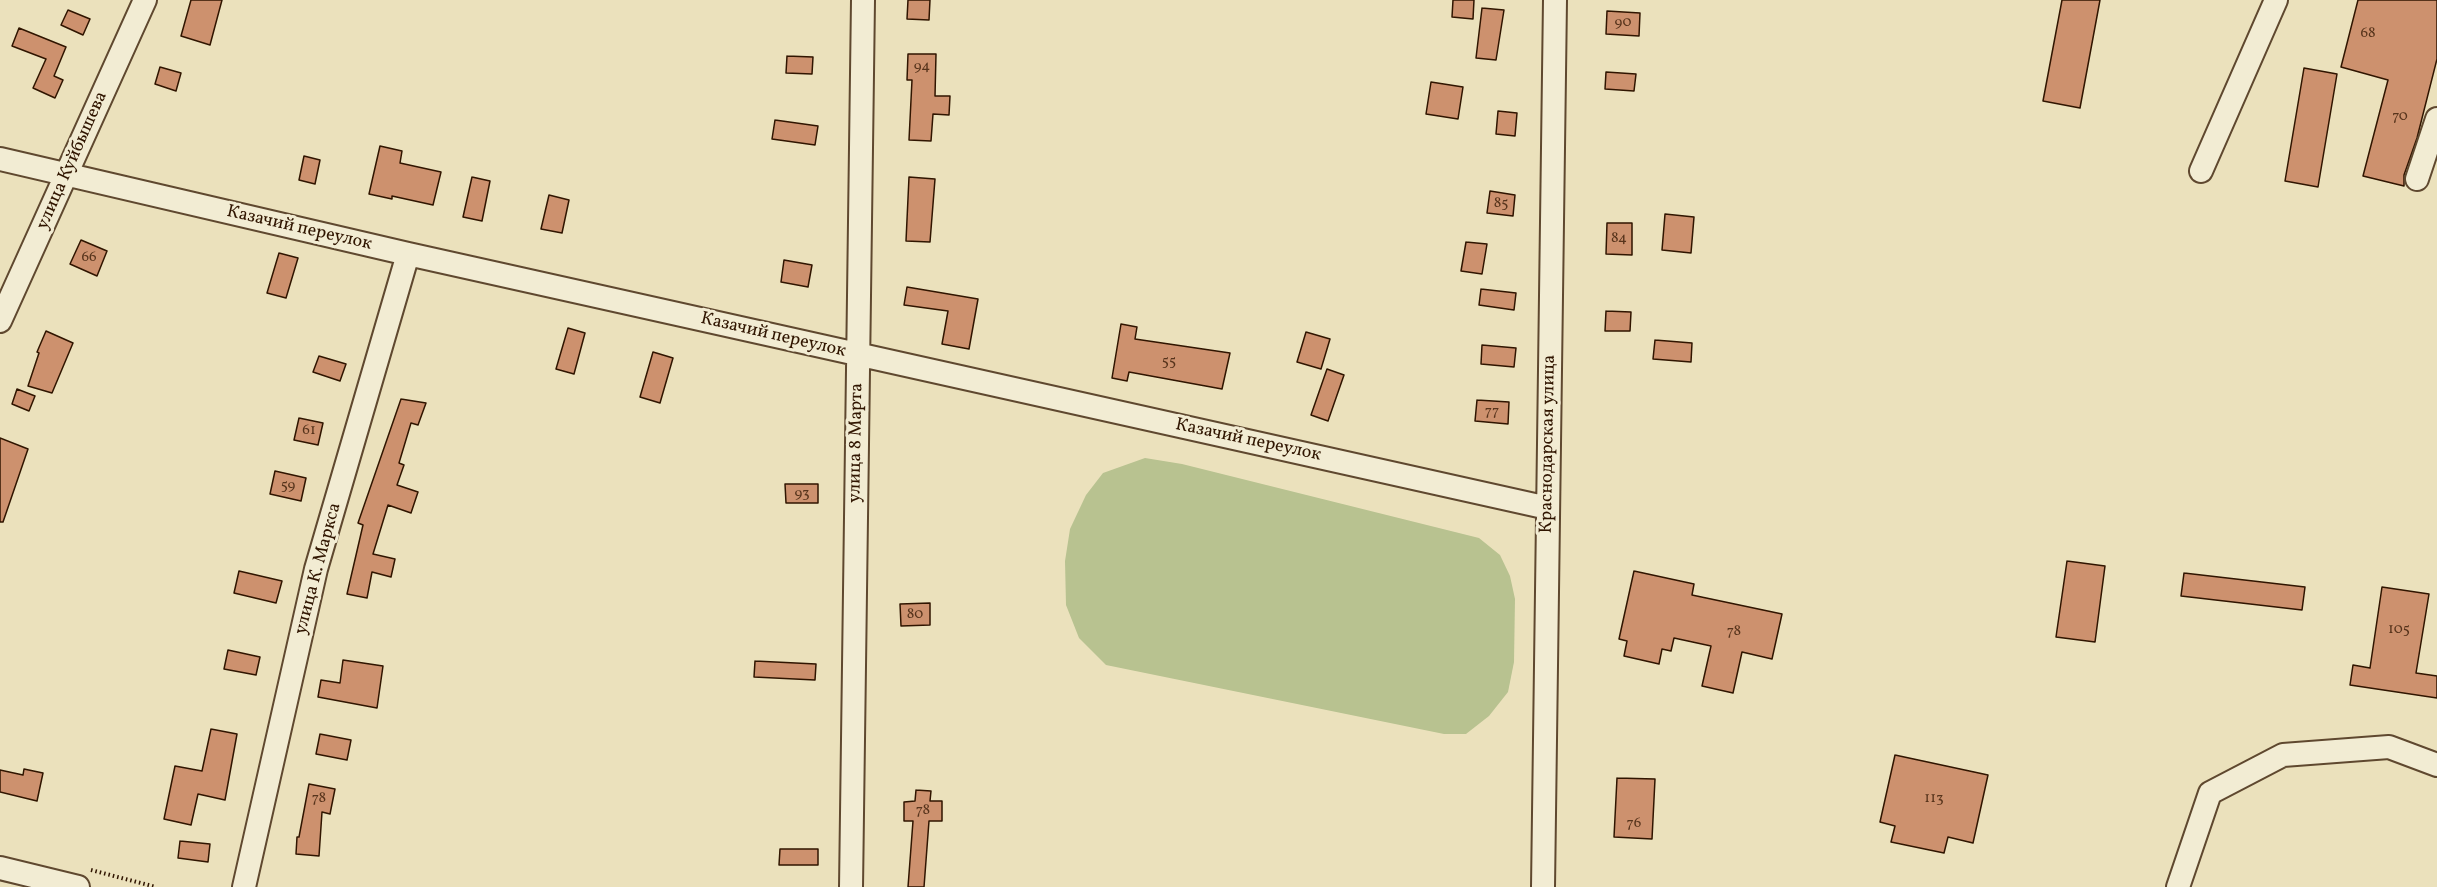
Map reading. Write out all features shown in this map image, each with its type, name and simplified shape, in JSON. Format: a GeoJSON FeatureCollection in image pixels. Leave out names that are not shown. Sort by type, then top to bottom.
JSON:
{"type":"FeatureCollection","features":[{"type":"Feature","properties":{"kind":"street","name":"улица Куйбышева"},"geometry":{"type":"LineString","coordinates":[[0,321],[145,0]]}},
{"type":"Feature","properties":{"kind":"street","name":"улица 8 Марта"},"geometry":{"type":"LineString","coordinates":[[851,887],[863,0]]}},
{"type":"Feature","properties":{"kind":"street","name":"Краснодарская улица"},"geometry":{"type":"LineString","coordinates":[[1543,887],[1555,0]]}},
{"type":"Feature","properties":{"kind":"street"},"geometry":{"type":"LineString","coordinates":[[2201,171],[2276,0]]}},
{"type":"Feature","properties":{"kind":"street"},"geometry":{"type":"LineString","coordinates":[[2417,178],[2437,118]]}},
{"type":"Feature","properties":{"kind":"street","name":"Казачий переулок"},"geometry":{"type":"LineString","coordinates":[[0,159],[408,254],[1548,508]]}},
{"type":"Feature","properties":{"kind":"street","name":"улица К. Маркса"},"geometry":{"type":"LineString","coordinates":[[244,887],[316,568],[408,254]]}},
{"type":"Feature","properties":{"kind":"street"},"geometry":{"type":"LineString","coordinates":[[2178,887],[2210,793],[2283,754],[2389,747],[2437,765]]}},
{"type":"Feature","properties":{"kind":"street"},"geometry":{"type":"LineString","coordinates":[[0,868],[78,887]]}},
{"type":"Feature","properties":{"kind":"green space"},"geometry":{"type":"Polygon","coordinates":[[[1145,458],[1182,464],[1479,538],[1500,555],[1510,576],[1515,599],[1514,662],[1508,692],[1489,716],[1466,734],[1444,734],[1106,665],[1079,638],[1066,605],[1065,561],[1070,529],[1086,495],[1103,473],[1145,458]]]}},
{"type":"Feature","properties":{"kind":"building"},"geometry":{"type":"Polygon","coordinates":[[[191,0],[222,0],[210,45],[181,36],[191,0]]]}},
{"type":"Feature","properties":{"kind":"building"},"geometry":{"type":"Polygon","coordinates":[[[908,0],[930,0],[929,20],[907,19],[908,0]]]}},
{"type":"Feature","properties":{"kind":"building"},"geometry":{"type":"Polygon","coordinates":[[[1453,0],[1474,0],[1473,19],[1452,17],[1453,0]]]}},
{"type":"Feature","properties":{"kind":"building"},"geometry":{"type":"Polygon","coordinates":[[[2062,0],[2100,0],[2080,108],[2043,101],[2062,0]]]}},
{"type":"Feature","properties":{"kind":"building"},"geometry":{"type":"Polygon","coordinates":[[[2358,0],[2437,0],[2437,59],[2417,138],[2404,175],[2404,186],[2363,176],[2388,80],[2341,67],[2358,0]]]}},
{"type":"Feature","properties":{"kind":"building"},"geometry":{"type":"Polygon","coordinates":[[[1482,8],[1504,10],[1496,60],[1476,58],[1482,8]]]}},
{"type":"Feature","properties":{"kind":"building"},"geometry":{"type":"Polygon","coordinates":[[[68,10],[90,19],[83,35],[61,25],[68,10]]]}},
{"type":"Feature","properties":{"kind":"building"},"geometry":{"type":"Polygon","coordinates":[[[1607,11],[1640,13],[1639,36],[1606,34],[1607,11]]]}},
{"type":"Feature","properties":{"kind":"building"},"geometry":{"type":"Polygon","coordinates":[[[19,28],[66,47],[54,76],[63,80],[55,98],[33,88],[46,59],[12,46],[19,28]]]}},
{"type":"Feature","properties":{"kind":"building"},"geometry":{"type":"Polygon","coordinates":[[[908,54],[936,54],[935,96],[950,96],[949,115],[933,114],[931,141],[909,140],[912,80],[907,80],[908,54]]]}},
{"type":"Feature","properties":{"kind":"building"},"geometry":{"type":"Polygon","coordinates":[[[787,56],[813,57],[812,74],[786,73],[787,56]]]}},
{"type":"Feature","properties":{"kind":"building"},"geometry":{"type":"Polygon","coordinates":[[[160,67],[181,73],[176,91],[155,84],[160,67]]]}},
{"type":"Feature","properties":{"kind":"building"},"geometry":{"type":"Polygon","coordinates":[[[2304,68],[2337,74],[2318,187],[2285,181],[2304,68]]]}},
{"type":"Feature","properties":{"kind":"building"},"geometry":{"type":"Polygon","coordinates":[[[1606,72],[1636,74],[1634,91],[1605,89],[1606,72]]]}},
{"type":"Feature","properties":{"kind":"building"},"geometry":{"type":"Polygon","coordinates":[[[1431,82],[1463,87],[1458,119],[1426,114],[1431,82]]]}},
{"type":"Feature","properties":{"kind":"building"},"geometry":{"type":"Polygon","coordinates":[[[1498,111],[1517,113],[1515,136],[1496,134],[1498,111]]]}},
{"type":"Feature","properties":{"kind":"building"},"geometry":{"type":"Polygon","coordinates":[[[775,120],[818,126],[815,145],[772,139],[775,120]]]}},
{"type":"Feature","properties":{"kind":"building"},"geometry":{"type":"Polygon","coordinates":[[[380,146],[402,151],[400,163],[441,172],[433,205],[392,196],[392,199],[369,194],[380,146]]]}},
{"type":"Feature","properties":{"kind":"building"},"geometry":{"type":"Polygon","coordinates":[[[304,156],[320,160],[315,184],[299,180],[304,156]]]}},
{"type":"Feature","properties":{"kind":"building"},"geometry":{"type":"Polygon","coordinates":[[[472,177],[490,181],[482,221],[463,217],[472,177]]]}},
{"type":"Feature","properties":{"kind":"building"},"geometry":{"type":"Polygon","coordinates":[[[909,177],[935,179],[930,242],[906,241],[909,177]]]}},
{"type":"Feature","properties":{"kind":"building"},"geometry":{"type":"Polygon","coordinates":[[[1490,191],[1515,195],[1513,216],[1487,213],[1490,191]]]}},
{"type":"Feature","properties":{"kind":"building"},"geometry":{"type":"Polygon","coordinates":[[[549,195],[569,200],[562,233],[541,229],[549,195]]]}},
{"type":"Feature","properties":{"kind":"building"},"geometry":{"type":"Polygon","coordinates":[[[1665,214],[1694,217],[1691,253],[1662,250],[1665,214]]]}},
{"type":"Feature","properties":{"kind":"building"},"geometry":{"type":"Polygon","coordinates":[[[1607,223],[1632,223],[1632,255],[1606,254],[1607,223]]]}},
{"type":"Feature","properties":{"kind":"building"},"geometry":{"type":"Polygon","coordinates":[[[81,240],[107,251],[97,276],[70,264],[81,240]]]}},
{"type":"Feature","properties":{"kind":"building"},"geometry":{"type":"Polygon","coordinates":[[[1466,242],[1487,244],[1482,274],[1461,271],[1466,242]]]}},
{"type":"Feature","properties":{"kind":"building"},"geometry":{"type":"Polygon","coordinates":[[[279,253],[298,258],[286,298],[267,293],[279,253]]]}},
{"type":"Feature","properties":{"kind":"building"},"geometry":{"type":"Polygon","coordinates":[[[784,260],[812,265],[808,287],[781,282],[784,260]]]}},
{"type":"Feature","properties":{"kind":"building"},"geometry":{"type":"Polygon","coordinates":[[[907,287],[978,299],[969,349],[942,344],[948,311],[904,305],[907,287]]]}},
{"type":"Feature","properties":{"kind":"building"},"geometry":{"type":"Polygon","coordinates":[[[1481,289],[1516,293],[1514,310],[1479,305],[1481,289]]]}},
{"type":"Feature","properties":{"kind":"building"},"geometry":{"type":"Polygon","coordinates":[[[1606,311],[1631,312],[1630,331],[1605,331],[1606,311]]]}},
{"type":"Feature","properties":{"kind":"building"},"geometry":{"type":"Polygon","coordinates":[[[1121,324],[1137,327],[1135,339],[1230,353],[1222,389],[1129,372],[1127,381],[1112,378],[1121,324]]]}},
{"type":"Feature","properties":{"kind":"building"},"geometry":{"type":"Polygon","coordinates":[[[568,328],[585,333],[574,374],[556,369],[568,328]]]}},
{"type":"Feature","properties":{"kind":"building"},"geometry":{"type":"Polygon","coordinates":[[[46,331],[73,343],[52,393],[28,386],[39,353],[37,352],[46,331]]]}},
{"type":"Feature","properties":{"kind":"building"},"geometry":{"type":"Polygon","coordinates":[[[1306,332],[1330,339],[1321,369],[1297,362],[1306,332]]]}},
{"type":"Feature","properties":{"kind":"building"},"geometry":{"type":"Polygon","coordinates":[[[1655,340],[1692,343],[1691,362],[1653,359],[1655,340]]]}},
{"type":"Feature","properties":{"kind":"building"},"geometry":{"type":"Polygon","coordinates":[[[1482,345],[1516,348],[1514,367],[1481,364],[1482,345]]]}},
{"type":"Feature","properties":{"kind":"building"},"geometry":{"type":"Polygon","coordinates":[[[653,352],[673,358],[660,403],[640,397],[653,352]]]}},
{"type":"Feature","properties":{"kind":"building"},"geometry":{"type":"Polygon","coordinates":[[[319,356],[346,364],[340,381],[313,372],[319,356]]]}},
{"type":"Feature","properties":{"kind":"building"},"geometry":{"type":"Polygon","coordinates":[[[1327,369],[1344,375],[1328,421],[1311,415],[1327,369]]]}},
{"type":"Feature","properties":{"kind":"building"},"geometry":{"type":"Polygon","coordinates":[[[17,389],[35,396],[29,411],[12,404],[17,389]]]}},
{"type":"Feature","properties":{"kind":"building"},"geometry":{"type":"Polygon","coordinates":[[[401,399],[426,403],[418,425],[411,423],[399,463],[404,465],[397,485],[418,492],[411,513],[388,505],[373,554],[395,559],[391,577],[372,572],[367,598],[347,594],[363,525],[358,523],[401,399]]]}},
{"type":"Feature","properties":{"kind":"building"},"geometry":{"type":"Polygon","coordinates":[[[1477,400],[1509,402],[1508,424],[1475,421],[1477,400]]]}},
{"type":"Feature","properties":{"kind":"building"},"geometry":{"type":"Polygon","coordinates":[[[299,418],[323,423],[318,445],[294,440],[299,418]]]}},
{"type":"Feature","properties":{"kind":"building"},"geometry":{"type":"Polygon","coordinates":[[[0,438],[28,449],[3,522],[0,522],[0,438]]]}},
{"type":"Feature","properties":{"kind":"building"},"geometry":{"type":"Polygon","coordinates":[[[275,471],[306,478],[301,501],[270,494],[275,471]]]}},
{"type":"Feature","properties":{"kind":"building"},"geometry":{"type":"Polygon","coordinates":[[[785,484],[818,484],[818,503],[786,503],[785,484]]]}},
{"type":"Feature","properties":{"kind":"building"},"geometry":{"type":"Polygon","coordinates":[[[2067,561],[2105,566],[2095,642],[2056,637],[2067,561]]]}},
{"type":"Feature","properties":{"kind":"building"},"geometry":{"type":"Polygon","coordinates":[[[239,571],[282,581],[276,603],[234,593],[239,571]]]}},
{"type":"Feature","properties":{"kind":"building"},"geometry":{"type":"Polygon","coordinates":[[[1634,571],[1694,584],[1692,595],[1782,614],[1772,659],[1742,652],[1733,693],[1702,686],[1711,646],[1674,638],[1671,651],[1662,649],[1659,664],[1624,656],[1627,641],[1619,639],[1634,571]]]}},
{"type":"Feature","properties":{"kind":"building"},"geometry":{"type":"Polygon","coordinates":[[[2184,573],[2305,587],[2302,610],[2181,596],[2184,573]]]}},
{"type":"Feature","properties":{"kind":"building"},"geometry":{"type":"Polygon","coordinates":[[[2382,587],[2429,594],[2416,673],[2437,676],[2437,698],[2350,685],[2353,665],[2370,668],[2382,587]]]}},
{"type":"Feature","properties":{"kind":"building"},"geometry":{"type":"Polygon","coordinates":[[[930,603],[930,625],[901,626],[900,604],[930,603]]]}},
{"type":"Feature","properties":{"kind":"building"},"geometry":{"type":"Polygon","coordinates":[[[228,650],[260,657],[256,675],[224,669],[228,650]]]}},
{"type":"Feature","properties":{"kind":"building"},"geometry":{"type":"Polygon","coordinates":[[[343,660],[383,666],[377,708],[318,697],[321,680],[340,683],[343,660]]]}},
{"type":"Feature","properties":{"kind":"building"},"geometry":{"type":"Polygon","coordinates":[[[755,661],[816,664],[815,680],[754,677],[755,661]]]}},
{"type":"Feature","properties":{"kind":"building"},"geometry":{"type":"Polygon","coordinates":[[[211,729],[237,734],[225,800],[198,794],[191,825],[164,819],[175,766],[202,771],[211,729]]]}},
{"type":"Feature","properties":{"kind":"building"},"geometry":{"type":"Polygon","coordinates":[[[320,734],[351,740],[347,760],[316,754],[320,734]]]}},
{"type":"Feature","properties":{"kind":"building"},"geometry":{"type":"Polygon","coordinates":[[[1895,755],[1988,775],[1973,843],[1948,837],[1944,853],[1891,842],[1895,826],[1880,822],[1895,755]]]}},
{"type":"Feature","properties":{"kind":"building"},"geometry":{"type":"Polygon","coordinates":[[[24,769],[43,773],[37,801],[0,792],[0,770],[23,775],[24,769]]]}},
{"type":"Feature","properties":{"kind":"building"},"geometry":{"type":"Polygon","coordinates":[[[1617,778],[1655,779],[1652,839],[1614,837],[1617,778]]]}},
{"type":"Feature","properties":{"kind":"building"},"geometry":{"type":"Polygon","coordinates":[[[309,784],[335,789],[330,814],[322,812],[319,856],[296,854],[297,837],[299,837],[309,784]]]}},
{"type":"Feature","properties":{"kind":"building"},"geometry":{"type":"Polygon","coordinates":[[[916,790],[931,791],[930,801],[942,801],[942,821],[929,821],[924,887],[908,887],[913,821],[904,821],[904,802],[915,801],[916,790]]]}},
{"type":"Feature","properties":{"kind":"building"},"geometry":{"type":"Polygon","coordinates":[[[180,841],[210,844],[208,862],[178,858],[180,841]]]}},
{"type":"Feature","properties":{"kind":"building"},"geometry":{"type":"Polygon","coordinates":[[[780,849],[818,849],[818,865],[779,865],[780,849]]]}}]}
